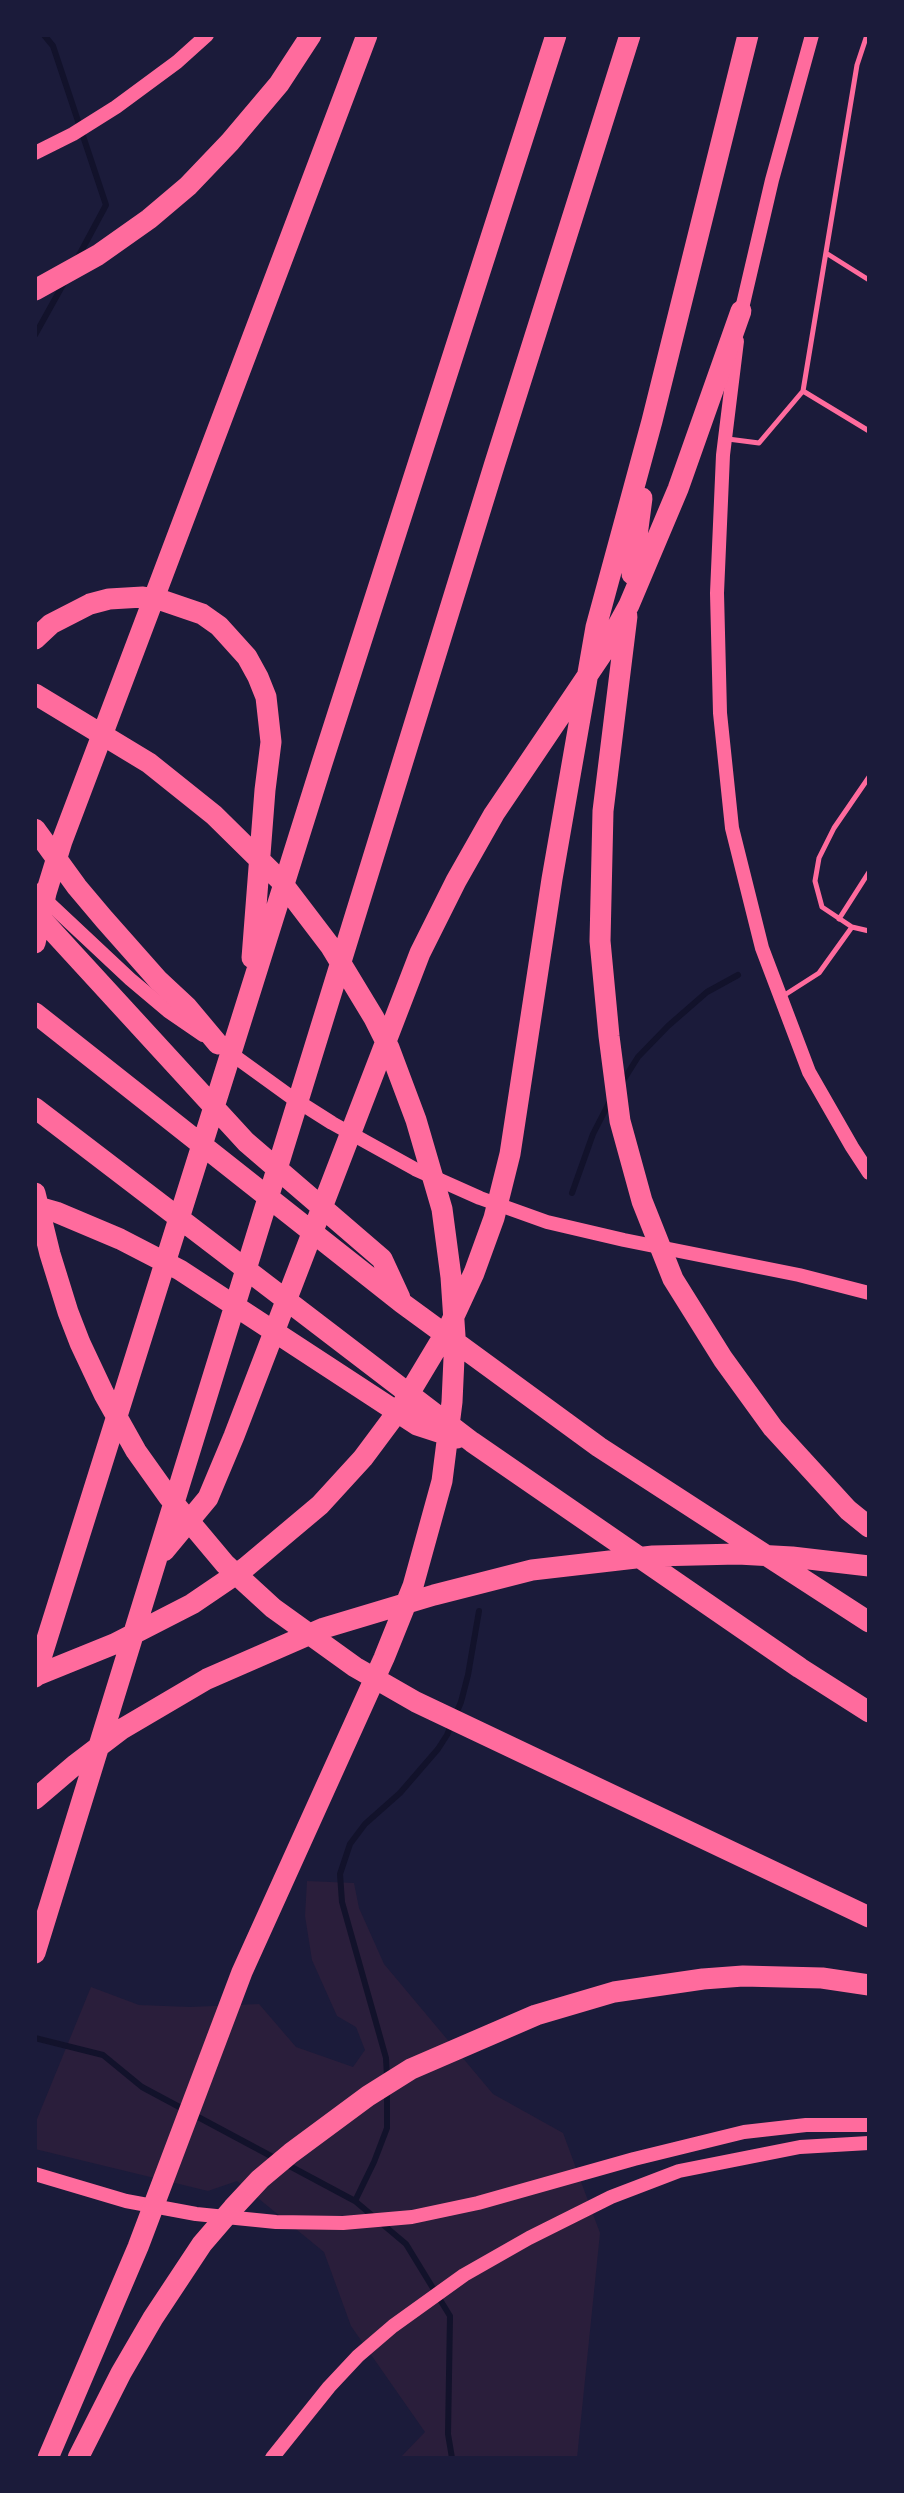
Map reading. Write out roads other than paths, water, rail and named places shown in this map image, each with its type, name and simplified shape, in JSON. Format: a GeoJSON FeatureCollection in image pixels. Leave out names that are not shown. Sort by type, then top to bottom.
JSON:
{"type":"FeatureCollection","features":[{"type":"Feature","properties":{"kind":"highway"},"geometry":{"type":"LineString","coordinates":[[35,290],[98,255],[149,219],[188,186],[279,84],[311,35]]}},
{"type":"Feature","properties":{"kind":"highway"},"geometry":{"type":"LineString","coordinates":[[35,943],[46,893],[62,841],[368,35]]}},
{"type":"Feature","properties":{"kind":"highway"},"geometry":{"type":"LineString","coordinates":[[35,1677],[556,35]]}},
{"type":"Feature","properties":{"kind":"highway"},"geometry":{"type":"LineString","coordinates":[[35,1953],[630,35]]}},
{"type":"Feature","properties":{"kind":"highway"},"geometry":{"type":"LineString","coordinates":[[35,1677],[114,1644],[192,1604],[245,1568],[294,1528],[342,1482],[383,1433],[449,1327],[485,1243],[510,1154],[552,879],[596,627],[652,421],[748,35]]}},
{"type":"Feature","properties":{"kind":"highway"},"geometry":{"type":"LineString","coordinates":[[158,1558],[208,1499],[420,953],[494,814],[602,654],[629,605],[678,489],[741,311]]}},
{"type":"Feature","properties":{"kind":"highway"},"geometry":{"type":"LineString","coordinates":[[652,421],[603,811],[600,941],[620,1121],[642,1201],[673,1279],[723,1359],[773,1428],[848,1510],[869,1527]]}},
{"type":"Feature","properties":{"kind":"highway"},"geometry":{"type":"LineString","coordinates":[[35,639],[51,624],[90,604],[109,599],[143,597],[161,600],[202,614],[226,633],[247,657],[266,697],[271,742],[250,994]]}},
{"type":"Feature","properties":{"kind":"highway"},"geometry":{"type":"LineString","coordinates":[[35,694],[149,763],[204,806],[280,880],[331,947],[374,1017],[389,1048],[416,1120],[442,1209],[456,1336],[452,1402],[442,1481],[413,1586],[384,1658],[242,1972],[124,2280],[48,2458]]}},
{"type":"Feature","properties":{"kind":"highway"},"geometry":{"type":"LineString","coordinates":[[35,829],[104,919],[218,1044]]}},
{"type":"Feature","properties":{"kind":"highway"},"geometry":{"type":"LineString","coordinates":[[35,912],[246,1142],[382,1259],[402,1303]]}},
{"type":"Feature","properties":{"kind":"highway"},"geometry":{"type":"LineString","coordinates":[[35,1013],[402,1303],[599,1447],[869,1622]]}},
{"type":"Feature","properties":{"kind":"highway"},"geometry":{"type":"LineString","coordinates":[[35,1108],[472,1442],[800,1668],[869,1712]]}},
{"type":"Feature","properties":{"kind":"highway"},"geometry":{"type":"LineString","coordinates":[[35,1193],[79,1343],[136,1451],[180,1511],[225,1564],[273,1608],[355,1667],[416,1702],[869,1917]]}},
{"type":"Feature","properties":{"kind":"highway"},"geometry":{"type":"LineString","coordinates":[[35,1206],[89,1225],[145,1251],[210,1288],[416,1425],[472,1442]]}},
{"type":"Feature","properties":{"kind":"highway"},"geometry":{"type":"LineString","coordinates":[[35,1799],[122,1729],[207,1679],[324,1628],[434,1595],[531,1570],[653,1556],[765,1556],[833,1560],[869,1566]]}},
{"type":"Feature","properties":{"kind":"highway"},"geometry":{"type":"LineString","coordinates":[[78,2458],[127,2362],[209,2235],[260,2179],[291,2153],[411,2068],[536,2015],[572,2003],[636,1989],[743,1976],[822,1978],[869,1984]]}},
{"type":"Feature","properties":{"kind":"main road"},"geometry":{"type":"LineString","coordinates":[[35,153],[84,127],[151,81],[207,35]]}},
{"type":"Feature","properties":{"kind":"main road"},"geometry":{"type":"LineString","coordinates":[[812,35],[772,180],[741,311],[725,438],[717,593],[720,713],[732,828],[762,948],[809,1072],[869,1173]]}},
{"type":"Feature","properties":{"kind":"main road"},"geometry":{"type":"LineString","coordinates":[[35,890],[168,1011],[332,1124],[415,1169],[480,1198],[557,1224],[799,1275],[869,1293]]}},
{"type":"Feature","properties":{"kind":"main road"},"geometry":{"type":"LineString","coordinates":[[35,2175],[162,2209],[241,2220],[310,2223],[380,2220],[412,2217],[478,2203],[716,2138],[770,2128],[869,2125]]}},
{"type":"Feature","properties":{"kind":"main road"},"geometry":{"type":"LineString","coordinates":[[272,2458],[329,2386],[393,2326],[494,2257],[566,2218],[640,2184],[679,2171],[800,2147],[869,2143]]}},
{"type":"Feature","properties":{"kind":"lane"},"geometry":{"type":"LineString","coordinates":[[725,438],[759,443],[803,391],[858,65],[867,35]]}},
{"type":"Feature","properties":{"kind":"lane"},"geometry":{"type":"LineString","coordinates":[[826,253],[869,280]]}},
{"type":"Feature","properties":{"kind":"lane"},"geometry":{"type":"LineString","coordinates":[[803,391],[869,431]]}},
{"type":"Feature","properties":{"kind":"lane"},"geometry":{"type":"LineString","coordinates":[[869,776],[834,828],[819,858],[816,881],[822,907],[852,928],[869,931]]}},
{"type":"Feature","properties":{"kind":"lane"},"geometry":{"type":"LineString","coordinates":[[839,919],[869,872]]}},
{"type":"Feature","properties":{"kind":"lane"},"geometry":{"type":"LineString","coordinates":[[780,997],[819,973],[852,928]]}},
{"type":"Feature","properties":{"kind":"waterway"},"geometry":{"type":"LineString","coordinates":[[44,35],[53,46],[106,205],[77,259]]}},
{"type":"Feature","properties":{"kind":"waterway"},"geometry":{"type":"LineString","coordinates":[[35,335],[65,281]]}},
{"type":"Feature","properties":{"kind":"waterway"},"geometry":{"type":"LineString","coordinates":[[621,1084],[638,1057],[668,1026],[707,992],[738,975]]}},
{"type":"Feature","properties":{"kind":"waterway"},"geometry":{"type":"LineString","coordinates":[[572,1193],[593,1134],[611,1099]]}},
{"type":"Feature","properties":{"kind":"waterway"},"geometry":{"type":"LineString","coordinates":[[387,2077],[386,2058],[342,1902],[340,1874],[350,1844],[365,1824],[400,1793],[447,1735],[461,1702],[468,1675],[479,1611]]}},
{"type":"Feature","properties":{"kind":"waterway"},"geometry":{"type":"LineString","coordinates":[[35,2038],[103,2055],[142,2087],[355,2201],[406,2244],[450,2316],[448,2434],[452,2458]]}},
{"type":"Feature","properties":{"kind":"waterway"},"geometry":{"type":"LineString","coordinates":[[355,2201],[387,2128],[387,2091]]}}]}
